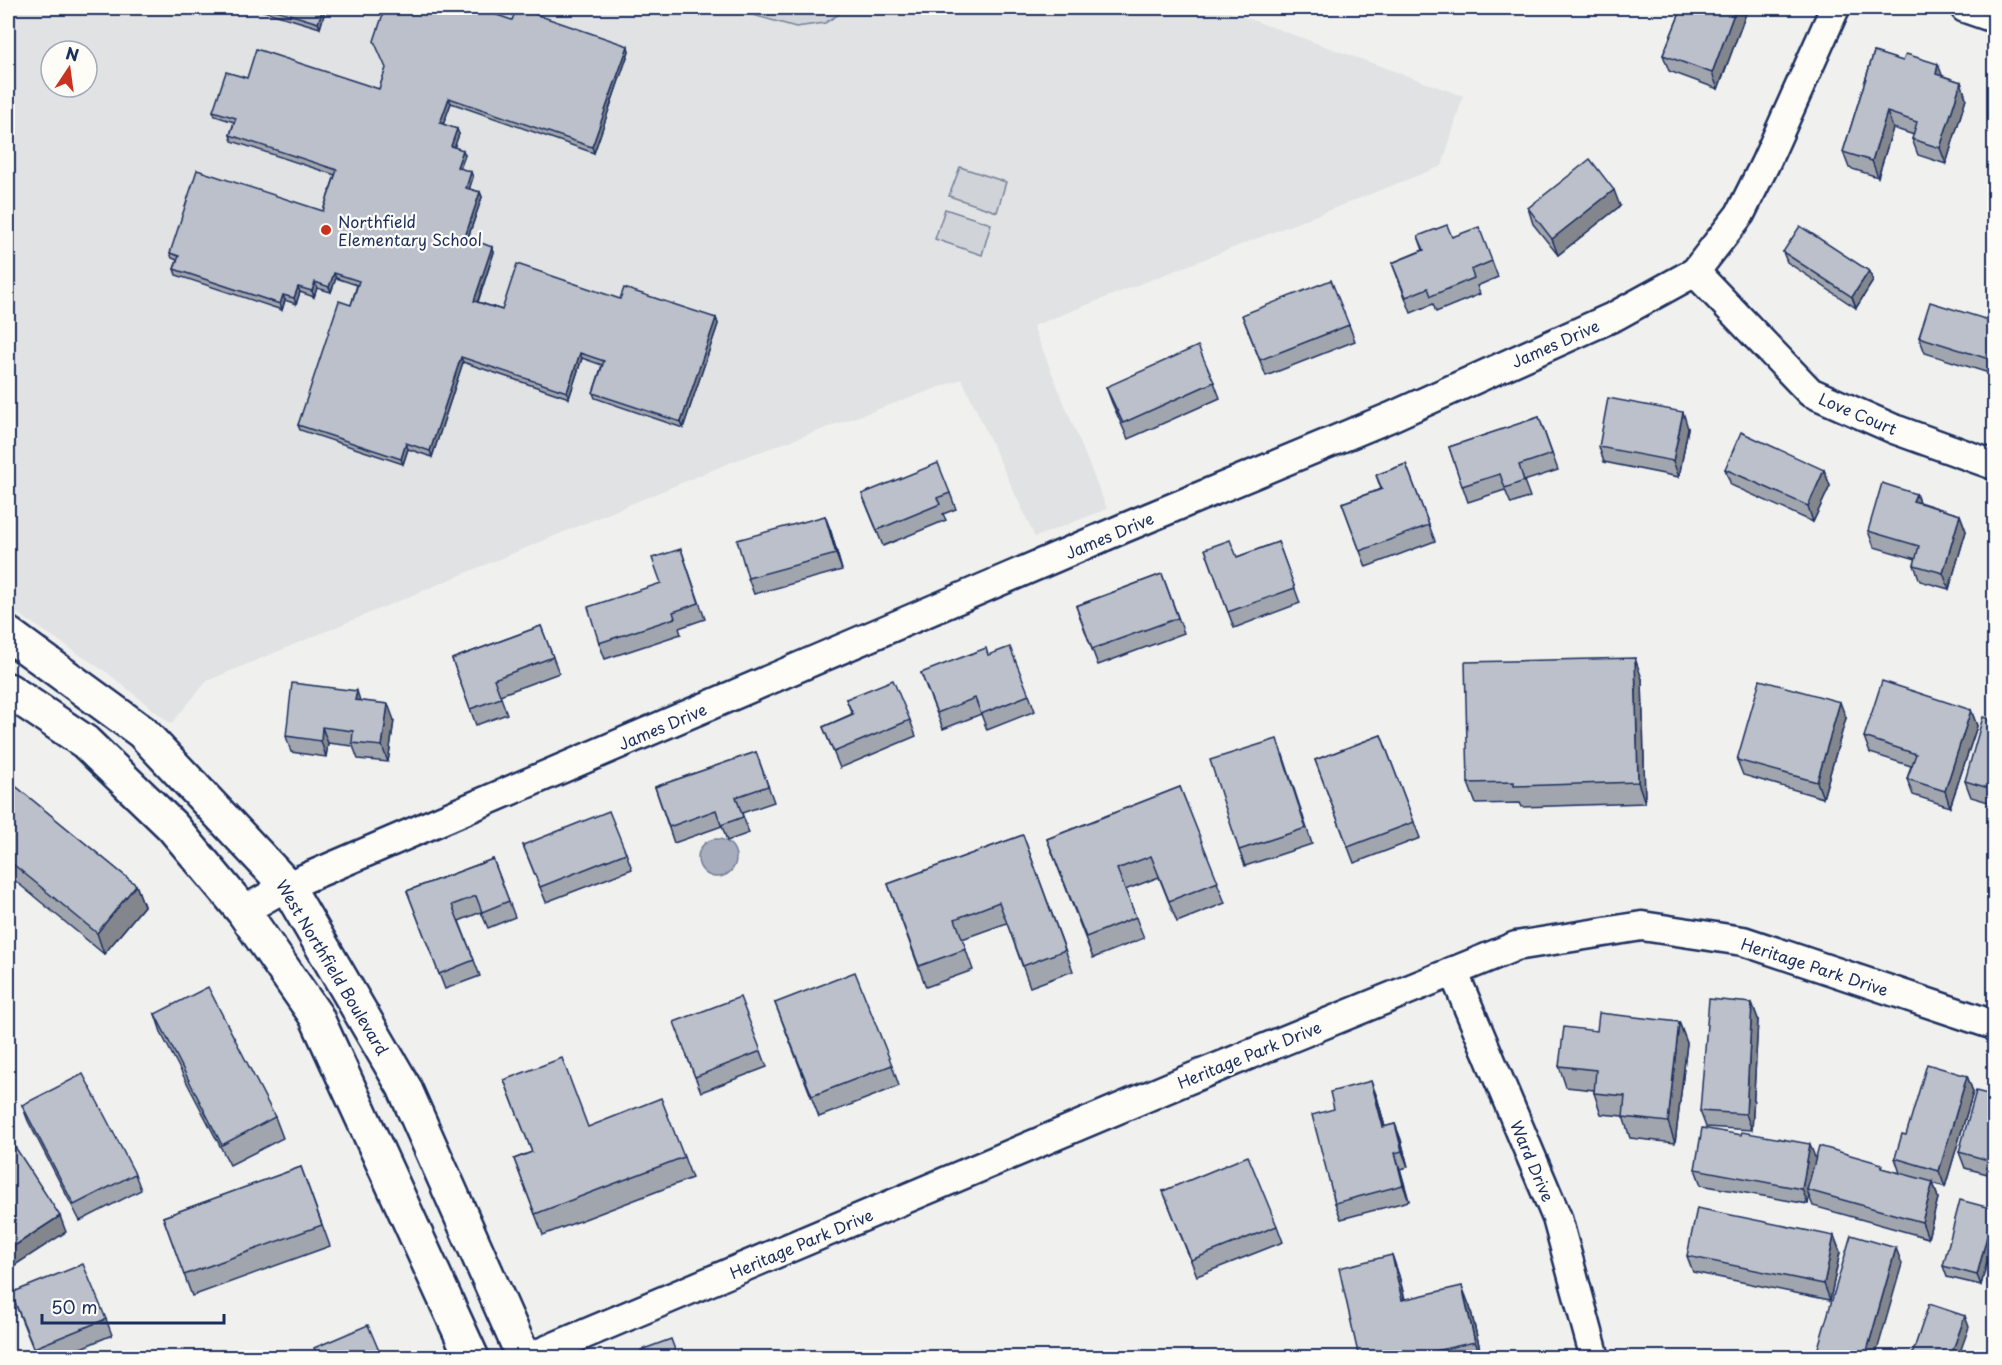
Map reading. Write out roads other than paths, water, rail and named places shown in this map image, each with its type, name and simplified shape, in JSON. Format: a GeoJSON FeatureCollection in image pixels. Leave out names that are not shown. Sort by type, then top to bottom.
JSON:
{"type":"FeatureCollection","features":[{"type":"Feature","properties":{"kind":"main road","name":"West Northfield Boulevard"},"geometry":{"type":"LineString","coordinates":[[8,633],[142,732],[287,886],[404,1087],[526,1358]]}},
{"type":"Feature","properties":{"kind":"main road"},"geometry":{"type":"LineString","coordinates":[[8,690],[85,742],[172,826],[243,911],[316,1016],[472,1358]]}},
{"type":"Feature","properties":{"kind":"street","name":"James Drive"},"geometry":{"type":"LineString","coordinates":[[243,911],[287,886],[1124,528],[1391,417],[1615,316],[1695,272],[1740,214],[1780,134],[1835,8]]}},
{"type":"Feature","properties":{"kind":"street"},"geometry":{"type":"LineString","coordinates":[[1965,8],[1995,18]]}},
{"type":"Feature","properties":{"kind":"street","name":"Love Court"},"geometry":{"type":"LineString","coordinates":[[1695,272],[1810,392],[1894,429],[1995,465]]}},
{"type":"Feature","properties":{"kind":"street","name":"Heritage Park Drive"},"geometry":{"type":"LineString","coordinates":[[526,1358],[1182,1082],[1516,946],[1642,926],[1743,941],[1995,1025]]}},
{"type":"Feature","properties":{"kind":"street","name":"Ward Drive"},"geometry":{"type":"LineString","coordinates":[[1453,971],[1557,1218],[1595,1358]]}},
{"type":"Feature","properties":{"kind":"water"},"geometry":{"type":"Polygon","coordinates":[[[717,839],[730,845],[736,858],[730,871],[717,877],[704,871],[698,858],[704,845],[717,839]]]}},
{"type":"Feature","properties":{"kind":"place","name":"Northfield Elementary School"},"geometry":{"type":"Point","coordinates":[326,230]}}]}
